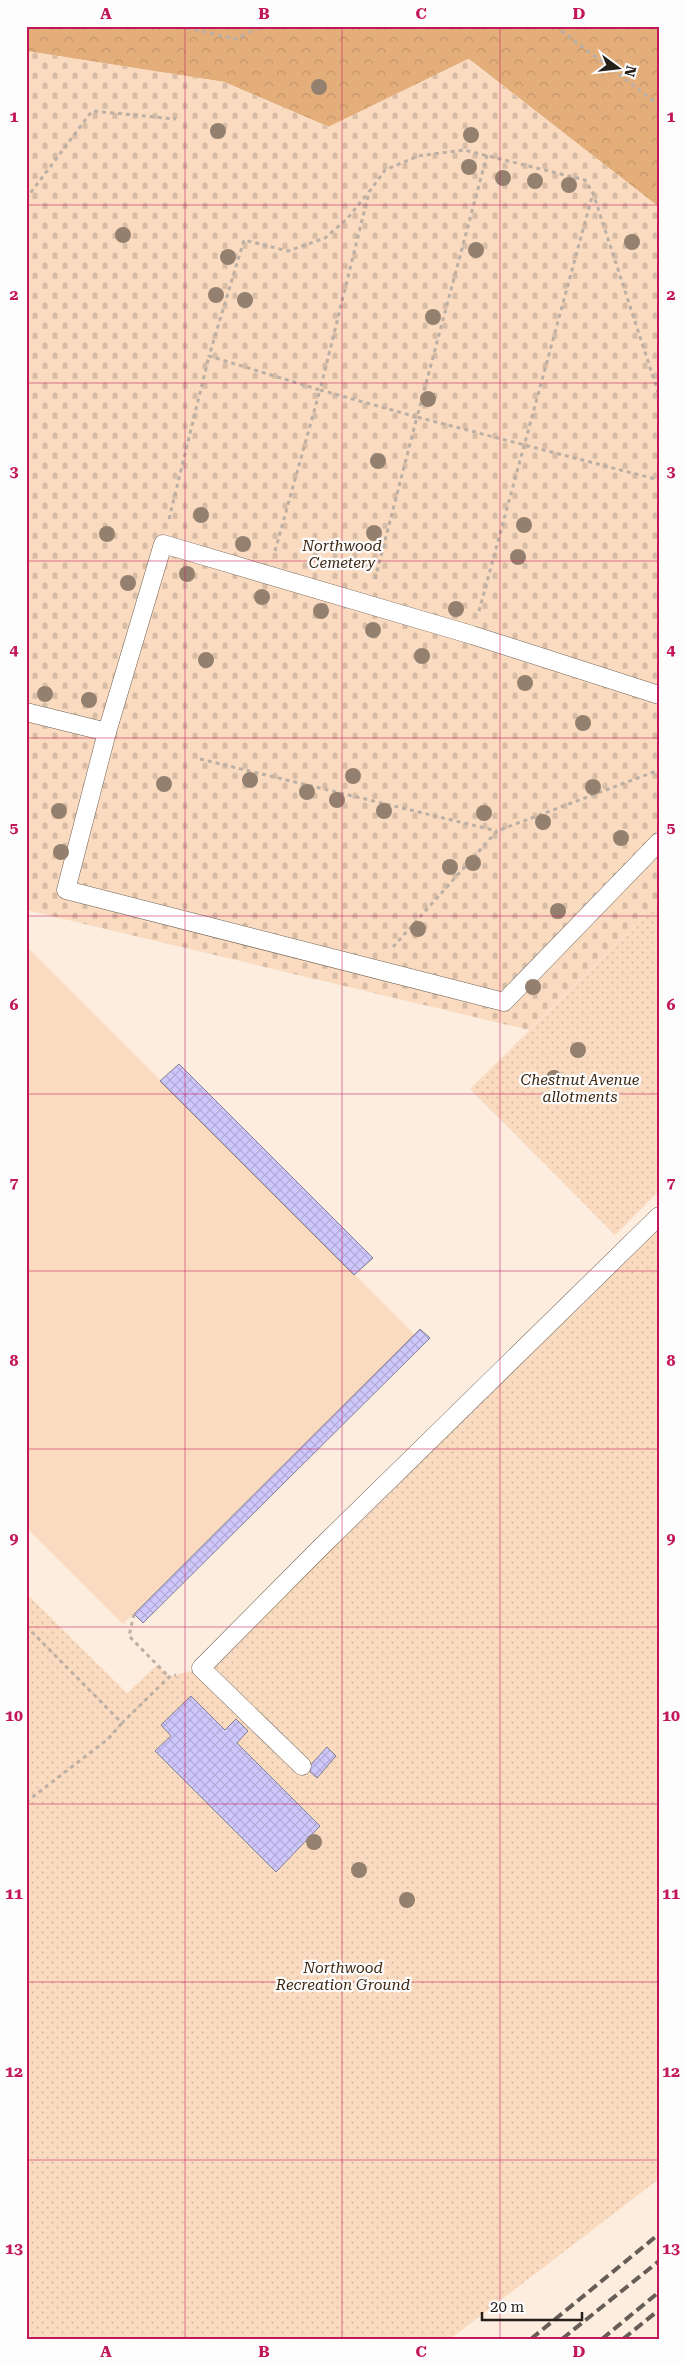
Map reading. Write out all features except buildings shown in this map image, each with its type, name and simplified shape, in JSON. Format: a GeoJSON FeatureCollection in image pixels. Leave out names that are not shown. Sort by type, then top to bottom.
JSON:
{"type":"FeatureCollection","features":[{"type":"Feature","properties":{"kind":"lane"},"geometry":{"type":"LineString","coordinates":[[659,695],[472,635],[163,544],[107,732],[66,890],[504,1002],[659,842]]}},
{"type":"Feature","properties":{"kind":"lane"},"geometry":{"type":"LineString","coordinates":[[26,712],[107,732]]}},
{"type":"Feature","properties":{"kind":"lane"},"geometry":{"type":"LineString","coordinates":[[302,1766],[201,1668],[319,1549],[659,1216]]}},
{"type":"Feature","properties":{"kind":"path"},"geometry":{"type":"LineString","coordinates":[[179,26],[236,39],[261,26]]}},
{"type":"Feature","properties":{"kind":"path"},"geometry":{"type":"LineString","coordinates":[[555,26],[659,105]]}},
{"type":"Feature","properties":{"kind":"path"},"geometry":{"type":"LineString","coordinates":[[26,199],[92,111],[176,119]]}},
{"type":"Feature","properties":{"kind":"path"},"geometry":{"type":"LineString","coordinates":[[163,544],[209,356],[244,240],[288,250],[325,238],[347,219],[385,170],[418,156],[464,150],[585,180],[593,193],[659,395]]}},
{"type":"Feature","properties":{"kind":"path"},"geometry":{"type":"LineString","coordinates":[[368,605],[487,155]]}},
{"type":"Feature","properties":{"kind":"path"},"geometry":{"type":"LineString","coordinates":[[269,575],[320,390],[369,192]]}},
{"type":"Feature","properties":{"kind":"path"},"geometry":{"type":"LineString","coordinates":[[472,635],[593,193]]}},
{"type":"Feature","properties":{"kind":"path"},"geometry":{"type":"LineString","coordinates":[[209,356],[417,417],[659,480]]}},
{"type":"Feature","properties":{"kind":"path"},"geometry":{"type":"LineString","coordinates":[[200,759],[496,831]]}},
{"type":"Feature","properties":{"kind":"path"},"geometry":{"type":"LineString","coordinates":[[373,970],[496,831],[659,770]]}},
{"type":"Feature","properties":{"kind":"path"},"geometry":{"type":"LineString","coordinates":[[134,1614],[129,1636],[169,1677]]}},
{"type":"Feature","properties":{"kind":"path"},"geometry":{"type":"LineString","coordinates":[[26,1626],[122,1723]]}},
{"type":"Feature","properties":{"kind":"path"},"geometry":{"type":"LineString","coordinates":[[26,1802],[108,1739],[169,1677],[201,1668]]}},
{"type":"Feature","properties":{"kind":"green space"},"geometry":{"type":"Polygon","coordinates":[[[26,26],[659,26],[659,207],[469,59],[329,127],[224,82],[26,51],[26,26]]]}},
{"type":"Feature","properties":{"kind":"green space","name":"Northwood Cemetery"},"geometry":{"type":"Polygon","coordinates":[[[26,51],[224,82],[328,127],[468,59],[659,207],[659,903],[529,1030],[26,910],[26,51]]]}},
{"type":"Feature","properties":{"kind":"green space","name":"Chestnut Avenue allotments"},"geometry":{"type":"Polygon","coordinates":[[[659,903],[659,1191],[615,1235],[470,1089],[659,903]]]}},
{"type":"Feature","properties":{"kind":"green space"},"geometry":{"type":"Polygon","coordinates":[[[26,946],[415,1335],[123,1624],[26,1527],[26,946]]]}},
{"type":"Feature","properties":{"kind":"green space","name":"Northwood Recreation Ground"},"geometry":{"type":"Polygon","coordinates":[[[659,1216],[659,2179],[450,2339],[26,2339],[26,1593],[127,1693],[157,1665],[169,1677],[201,1668],[659,1216]]]}},
{"type":"Feature","properties":{"kind":"railway"},"geometry":{"type":"LineString","coordinates":[[531,2339],[659,2234]]}},
{"type":"Feature","properties":{"kind":"railway"},"geometry":{"type":"LineString","coordinates":[[562,2339],[659,2261]]}},
{"type":"Feature","properties":{"kind":"railway"},"geometry":{"type":"LineString","coordinates":[[602,2339],[659,2292]]}},
{"type":"Feature","properties":{"kind":"railway"},"geometry":{"type":"LineString","coordinates":[[623,2339],[659,2310]]}}]}
